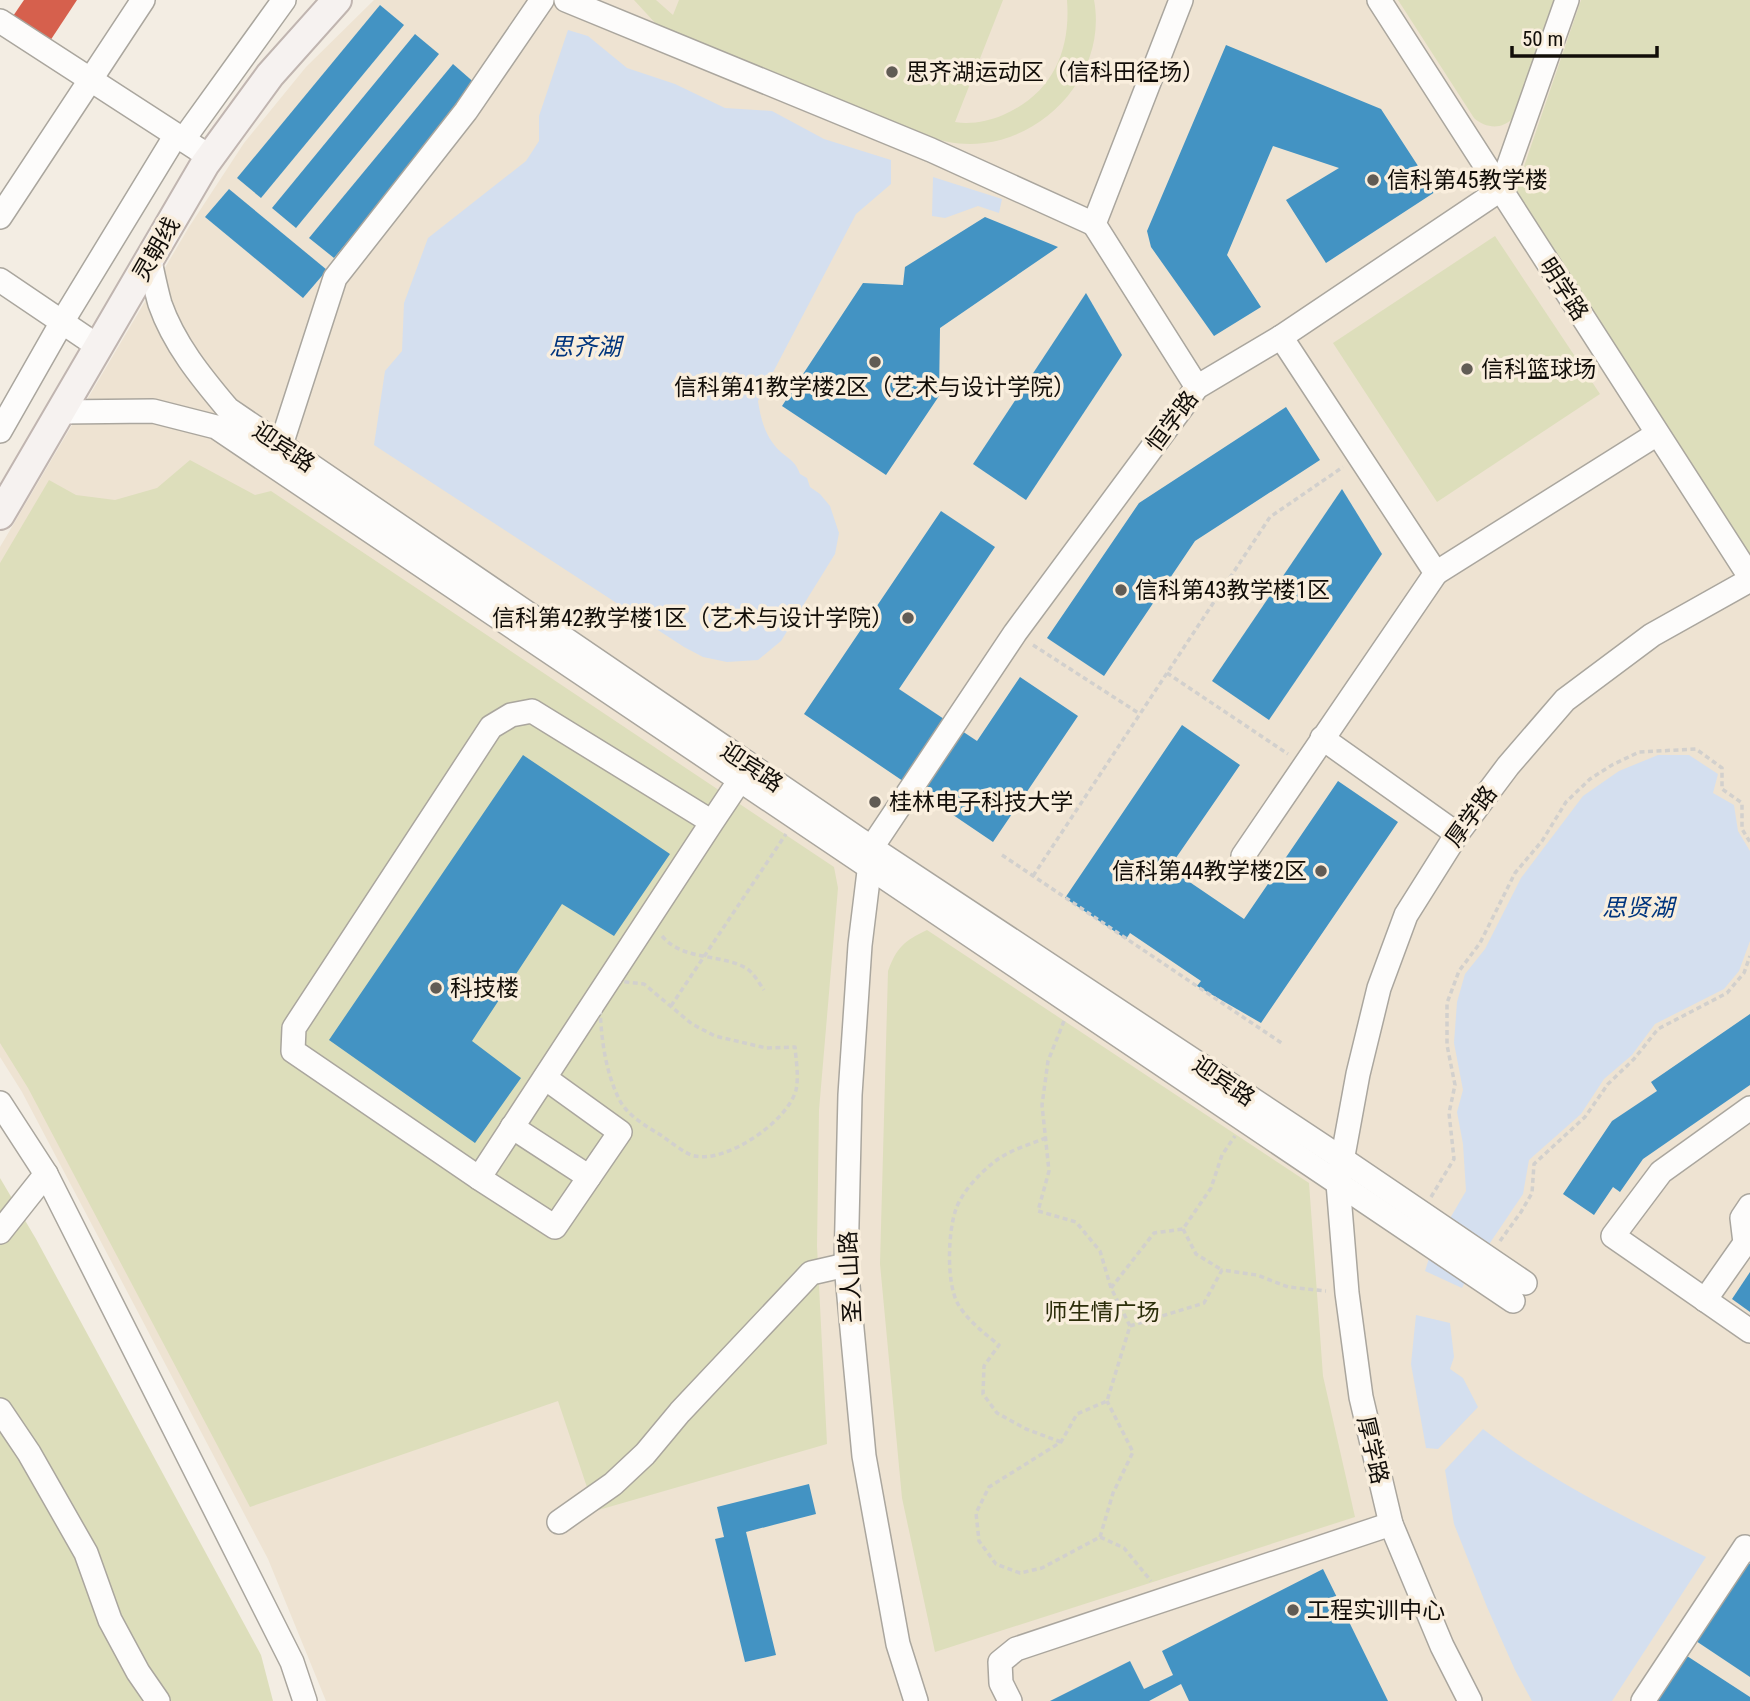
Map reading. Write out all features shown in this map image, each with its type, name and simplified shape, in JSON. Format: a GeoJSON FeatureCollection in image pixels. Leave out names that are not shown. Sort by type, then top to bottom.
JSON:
{"type":"FeatureCollection","features":[{"type":"Feature","properties":{"kind":"main road","name":"灵朝线"},"geometry":{"type":"LineString","coordinates":[[0,515],[210,157],[270,75],[332,1]]}},
{"type":"Feature","properties":{"kind":"street"},"geometry":{"type":"LineString","coordinates":[[0,217],[143,0]]}},
{"type":"Feature","properties":{"kind":"street"},"geometry":{"type":"LineString","coordinates":[[0,432],[62,323],[179,137],[284,0]]}},
{"type":"Feature","properties":{"kind":"street"},"geometry":{"type":"LineString","coordinates":[[281,445],[335,278],[466,111],[542,0]]}},
{"type":"Feature","properties":{"kind":"street"},"geometry":{"type":"LineString","coordinates":[[566,0],[931,150],[1094,224],[1197,387]]}},
{"type":"Feature","properties":{"kind":"street"},"geometry":{"type":"LineString","coordinates":[[1094,224],[1181,0]]}},
{"type":"Feature","properties":{"kind":"street","name":"明学路"},"geometry":{"type":"LineString","coordinates":[[1379,0],[1750,578]]}},
{"type":"Feature","properties":{"kind":"street"},"geometry":{"type":"LineString","coordinates":[[1500,190],[1567,0]]}},
{"type":"Feature","properties":{"kind":"street"},"geometry":{"type":"LineString","coordinates":[[0,21],[210,157]]}},
{"type":"Feature","properties":{"kind":"street","name":"恒学路"},"geometry":{"type":"LineString","coordinates":[[870,856],[1016,633],[1197,387],[1281,337],[1500,190]]}},
{"type":"Feature","properties":{"kind":"street","name":"迎宾路"},"geometry":{"type":"LineString","coordinates":[[150,261],[160,304],[172,331],[186,356],[228,409],[870,856],[1071,1003],[1338,1183],[1415,1223]]}},
{"type":"Feature","properties":{"kind":"street"},"geometry":{"type":"LineString","coordinates":[[0,280],[99,347]]}},
{"type":"Feature","properties":{"kind":"street"},"geometry":{"type":"LineString","coordinates":[[1281,337],[1436,573]]}},
{"type":"Feature","properties":{"kind":"street","name":"迎宾路"},"geometry":{"type":"LineString","coordinates":[[60,412],[153,411],[216,427],[796,817],[870,856],[1341,1158],[1415,1223]]}},
{"type":"Feature","properties":{"kind":"street"},"geometry":{"type":"LineString","coordinates":[[1243,856],[1436,573],[1657,434]]}},
{"type":"Feature","properties":{"kind":"street","name":"厚学路"},"geometry":{"type":"LineString","coordinates":[[1470,1701],[1442,1646],[1391,1524],[1361,1397],[1347,1293],[1338,1183],[1358,1074],[1379,988],[1406,915],[1457,834],[1508,766],[1565,700],[1652,635],[1750,578]]}},
{"type":"Feature","properties":{"kind":"street"},"geometry":{"type":"LineString","coordinates":[[545,1078],[620,1132],[555,1227],[293,1051],[294,1028],[491,727],[511,715],[532,711],[712,822]]}},
{"type":"Feature","properties":{"kind":"street"},"geometry":{"type":"LineString","coordinates":[[1322,738],[1457,834]]}},
{"type":"Feature","properties":{"kind":"street"},"geometry":{"type":"LineString","coordinates":[[479,1178],[740,780]]}},
{"type":"Feature","properties":{"kind":"street","name":"圣人山路"},"geometry":{"type":"LineString","coordinates":[[870,856],[860,945],[849,1095],[846,1265],[864,1457],[898,1644],[916,1701]]}},
{"type":"Feature","properties":{"kind":"street"},"geometry":{"type":"LineString","coordinates":[[0,1103],[47,1174],[292,1662],[305,1701]]}},
{"type":"Feature","properties":{"kind":"street"},"geometry":{"type":"LineString","coordinates":[[1750,1108],[1661,1172],[1613,1237],[1750,1331]]}},
{"type":"Feature","properties":{"kind":"street"},"geometry":{"type":"LineString","coordinates":[[512,1127],[589,1177]]}},
{"type":"Feature","properties":{"kind":"street"},"geometry":{"type":"LineString","coordinates":[[0,1232],[47,1174]]}},
{"type":"Feature","properties":{"kind":"street"},"geometry":{"type":"LineString","coordinates":[[1705,1300],[1745,1243],[1742,1218],[1750,1206]]}},
{"type":"Feature","properties":{"kind":"street"},"geometry":{"type":"LineString","coordinates":[[1415,1223],[1487,1258],[1519,1292],[1415,1223]]}},
{"type":"Feature","properties":{"kind":"street"},"geometry":{"type":"LineString","coordinates":[[559,1522],[613,1484],[645,1454],[680,1412],[811,1273],[846,1265]]}},
{"type":"Feature","properties":{"kind":"street"},"geometry":{"type":"LineString","coordinates":[[0,1410],[29,1453],[86,1553],[110,1620],[138,1672],[158,1701]]}},
{"type":"Feature","properties":{"kind":"street"},"geometry":{"type":"LineString","coordinates":[[1010,1701],[1001,1683],[1000,1662],[1016,1649],[1391,1524]]}},
{"type":"Feature","properties":{"kind":"street"},"geometry":{"type":"LineString","coordinates":[[1643,1701],[1745,1547],[1750,1550]]}},
{"type":"Feature","properties":{"kind":"path"},"geometry":{"type":"LineString","coordinates":[[1033,876],[1270,517],[1359,457]]}},
{"type":"Feature","properties":{"kind":"path"},"geometry":{"type":"LineString","coordinates":[[1016,633],[1140,714]]}},
{"type":"Feature","properties":{"kind":"path"},"geometry":{"type":"LineString","coordinates":[[1167,673],[1304,765]]}},
{"type":"Feature","properties":{"kind":"path"},"geometry":{"type":"LineString","coordinates":[[1415,1223],[1454,1159],[1448,1113],[1455,1085],[1447,1045],[1447,1003],[1459,971],[1480,943],[1515,873],[1542,841],[1566,802],[1590,779],[1639,752],[1696,749],[1722,768],[1722,789],[1742,803],[1742,830],[1750,842]]}},
{"type":"Feature","properties":{"kind":"path"},"geometry":{"type":"LineString","coordinates":[[671,1006],[796,817]]}},
{"type":"Feature","properties":{"kind":"path"},"geometry":{"type":"LineString","coordinates":[[1002,855],[1283,1044]]}},
{"type":"Feature","properties":{"kind":"path"},"geometry":{"type":"LineString","coordinates":[[656,929],[669,944],[690,954],[720,959],[748,969],[764,990]]}},
{"type":"Feature","properties":{"kind":"path"},"geometry":{"type":"LineString","coordinates":[[1487,1258],[1532,1193],[1534,1164],[1586,1117],[1608,1084],[1634,1059],[1658,1029],[1727,993],[1744,974],[1750,956]]}},
{"type":"Feature","properties":{"kind":"path"},"geometry":{"type":"LineString","coordinates":[[599,979],[644,984],[671,1006],[692,1024],[715,1036],[766,1048],[795,1047],[796,1091],[783,1113],[765,1130],[722,1154],[694,1156],[636,1119],[620,1101],[610,1074],[602,1042],[599,979]]}},
{"type":"Feature","properties":{"kind":"path"},"geometry":{"type":"LineString","coordinates":[[1071,1003],[1048,1060],[1042,1105],[1049,1171],[1038,1211],[1076,1222],[1100,1251],[1111,1288],[1129,1326],[1107,1401],[1133,1452],[1113,1493],[1100,1537],[1042,1568],[1020,1573],[996,1564],[979,1541],[976,1513],[989,1486],[1061,1442],[1077,1414],[1107,1401]]}},
{"type":"Feature","properties":{"kind":"path"},"geometry":{"type":"LineString","coordinates":[[1111,1288],[1154,1233],[1182,1229],[1211,1188],[1222,1155],[1246,1120]]}},
{"type":"Feature","properties":{"kind":"path"},"geometry":{"type":"LineString","coordinates":[[1046,1138],[1018,1148],[994,1161],[974,1181],[957,1208],[951,1239],[950,1267],[956,1302],[975,1326],[999,1345],[984,1366],[983,1394],[997,1413],[1026,1429],[1061,1442]]}},
{"type":"Feature","properties":{"kind":"path"},"geometry":{"type":"LineString","coordinates":[[1182,1229],[1196,1254],[1222,1270],[1257,1275],[1287,1287],[1347,1293]]}},
{"type":"Feature","properties":{"kind":"path"},"geometry":{"type":"LineString","coordinates":[[1129,1326],[1204,1303],[1222,1270]]}},
{"type":"Feature","properties":{"kind":"path"},"geometry":{"type":"LineString","coordinates":[[1100,1537],[1124,1548],[1151,1581]]}},
{"type":"Feature","properties":{"kind":"shaded area","name":"桂林电子科技大学"},"geometry":{"type":"Polygon","coordinates":[[[374,0],[1750,0],[1750,1701],[326,1701],[268,1559],[22,1092],[0,1057],[0,547],[189,227],[244,143],[306,67],[374,0]]]}},
{"type":"Feature","properties":{"kind":"green space","name":"思齐湖运动区（信科田径场）"},"geometry":{"type":"Polygon","coordinates":[[[634,0],[656,0],[673,15],[679,0],[1003,0],[955,122],[961,123],[979,122],[1003,115],[1020,106],[1046,83],[1055,69],[1066,37],[1067,0],[1094,0],[1096,26],[1092,50],[1083,73],[1069,94],[1052,112],[1031,127],[1008,137],[984,143],[962,144],[925,136],[673,36],[657,25],[634,0]]]}},
{"type":"Feature","properties":{"kind":"green space"},"geometry":{"type":"Polygon","coordinates":[[[1398,0],[1557,0],[1512,119],[1508,123],[1493,126],[1474,118],[1398,0]]]}},
{"type":"Feature","properties":{"kind":"green space"},"geometry":{"type":"Polygon","coordinates":[[[1581,0],[1750,0],[1750,554],[1516,190],[1581,0]]]}},
{"type":"Feature","properties":{"kind":"green space","name":"信科篮球场"},"geometry":{"type":"Polygon","coordinates":[[[1495,236],[1600,394],[1437,502],[1333,343],[1495,236]]]}},
{"type":"Feature","properties":{"kind":"green space"},"geometry":{"type":"Polygon","coordinates":[[[190,460],[255,495],[271,491],[834,867],[838,888],[819,1110],[817,1246],[827,1444],[595,1511],[558,1401],[250,1507],[28,1088],[0,1043],[0,563],[49,480],[76,495],[115,500],[157,488],[190,460]]]}},
{"type":"Feature","properties":{"kind":"green space","name":"师生情广场"},"geometry":{"type":"Polygon","coordinates":[[[927,930],[1309,1183],[1323,1376],[1355,1517],[935,1652],[902,1498],[880,1264],[888,971],[902,946],[927,930]]]}},
{"type":"Feature","properties":{"kind":"green space"},"geometry":{"type":"Polygon","coordinates":[[[0,1178],[36,1239],[261,1655],[273,1701],[0,1701],[0,1178]]]}},
{"type":"Feature","properties":{"kind":"water","name":"思齐湖"},"geometry":{"type":"Polygon","coordinates":[[[568,30],[588,36],[627,68],[675,84],[725,108],[772,111],[824,139],[891,160],[891,184],[856,214],[758,401],[768,436],[776,448],[795,464],[800,474],[807,478],[810,487],[830,506],[839,533],[835,554],[781,641],[758,660],[727,662],[703,657],[684,647],[374,445],[385,371],[402,351],[404,303],[428,238],[526,161],[539,141],[539,116],[568,30]]]}},
{"type":"Feature","properties":{"kind":"water"},"geometry":{"type":"Polygon","coordinates":[[[933,177],[1002,199],[999,213],[978,206],[945,218],[932,216],[933,177]]]}},
{"type":"Feature","properties":{"kind":"water","name":"思贤湖"},"geometry":{"type":"Polygon","coordinates":[[[1658,755],[1689,755],[1718,774],[1713,793],[1734,805],[1738,831],[1750,851],[1750,941],[1739,971],[1724,989],[1655,1024],[1632,1055],[1604,1079],[1581,1114],[1529,1160],[1523,1194],[1462,1288],[1425,1271],[1432,1249],[1466,1191],[1463,1144],[1457,1112],[1463,1090],[1454,1043],[1457,1002],[1465,974],[1485,949],[1521,878],[1583,796],[1619,771],[1658,755]]]}},
{"type":"Feature","properties":{"kind":"water"},"geometry":{"type":"Polygon","coordinates":[[[1416,1315],[1450,1323],[1454,1357],[1450,1369],[1463,1378],[1478,1407],[1438,1449],[1426,1448],[1411,1364],[1416,1315]]]}},
{"type":"Feature","properties":{"kind":"water"},"geometry":{"type":"Polygon","coordinates":[[[1483,1429],[1563,1483],[1706,1557],[1612,1701],[1532,1701],[1515,1670],[1454,1524],[1445,1470],[1483,1429]]]}},
{"type":"Feature","properties":{"kind":"building: 商业"},"geometry":{"type":"Polygon","coordinates":[[[24,0],[77,0],[48,44],[11,19],[24,0]]]}},
{"type":"Feature","properties":{"kind":"building: 学校"},"geometry":{"type":"Polygon","coordinates":[[[380,5],[404,25],[261,198],[237,178],[380,5]]]}},
{"type":"Feature","properties":{"kind":"building: 学校"},"geometry":{"type":"Polygon","coordinates":[[[415,34],[439,54],[296,228],[272,208],[415,34]]]}},
{"type":"Feature","properties":{"kind":"building: 学校","name":"信科第45教学楼"},"geometry":{"type":"Polygon","coordinates":[[[1226,45],[1381,109],[1435,192],[1326,263],[1286,200],[1339,168],[1273,146],[1227,255],[1261,307],[1214,336],[1151,247],[1147,231],[1226,45]]]}},
{"type":"Feature","properties":{"kind":"building: 学校"},"geometry":{"type":"Polygon","coordinates":[[[453,64],[477,85],[334,258],[309,238],[453,64]]]}},
{"type":"Feature","properties":{"kind":"building: 学校"},"geometry":{"type":"Polygon","coordinates":[[[229,189],[327,270],[303,298],[205,217],[229,189]]]}},
{"type":"Feature","properties":{"kind":"building: 学校","name":"信科第41教学楼2区（艺术与设计学院）"},"geometry":{"type":"Polygon","coordinates":[[[985,217],[1058,247],[940,328],[939,396],[886,475],[782,406],[863,283],[903,285],[905,267],[985,217]]]}},
{"type":"Feature","properties":{"kind":"building: 学校"},"geometry":{"type":"Polygon","coordinates":[[[1086,293],[1122,355],[1026,500],[973,464],[1086,293]]]}},
{"type":"Feature","properties":{"kind":"building: 学校","name":"信科第43教学楼1区"},"geometry":{"type":"Polygon","coordinates":[[[1286,407],[1320,460],[1195,541],[1104,676],[1047,638],[1139,503],[1286,407]]]}},
{"type":"Feature","properties":{"kind":"building: 学校"},"geometry":{"type":"Polygon","coordinates":[[[1342,489],[1382,554],[1269,720],[1212,681],[1342,489]]]}},
{"type":"Feature","properties":{"kind":"building: 学校"},"geometry":{"type":"Polygon","coordinates":[[[941,511],[995,547],[899,689],[977,741],[1020,677],[1078,716],[993,842],[804,714],[941,511]]]}},
{"type":"Feature","properties":{"kind":"building: 学校"},"geometry":{"type":"Polygon","coordinates":[[[1182,725],[1240,765],[1169,868],[1244,919],[1338,781],[1398,822],[1261,1023],[1197,986],[1201,981],[1130,933],[1126,939],[1065,898],[1182,725]]]}},
{"type":"Feature","properties":{"kind":"building: 学校","name":"科技楼"},"geometry":{"type":"Polygon","coordinates":[[[523,755],[670,854],[614,936],[562,904],[472,1041],[521,1078],[475,1143],[329,1040],[523,755]]]}},
{"type":"Feature","properties":{"kind":"building: 学校"},"geometry":{"type":"Polygon","coordinates":[[[1750,1014],[1750,1085],[1643,1159],[1620,1192],[1613,1187],[1594,1215],[1563,1194],[1612,1121],[1657,1091],[1651,1082],[1750,1014]]]}},
{"type":"Feature","properties":{"kind":"building: 学校"},"geometry":{"type":"Polygon","coordinates":[[[1750,1272],[1750,1312],[1732,1299],[1750,1272]]]}},
{"type":"Feature","properties":{"kind":"building: 学校"},"geometry":{"type":"Polygon","coordinates":[[[809,1484],[816,1514],[746,1532],[776,1655],[745,1662],[715,1539],[724,1537],[717,1507],[809,1484]]]}},
{"type":"Feature","properties":{"kind":"building: 学校"},"geometry":{"type":"Polygon","coordinates":[[[1748,1563],[1750,1564],[1750,1677],[1696,1641],[1748,1563]]]}},
{"type":"Feature","properties":{"kind":"building: 学校","name":"工程实训中心"},"geometry":{"type":"Polygon","coordinates":[[[1323,1569],[1388,1701],[1189,1701],[1181,1684],[1149,1701],[1050,1701],[1130,1661],[1144,1689],[1173,1675],[1162,1651],[1323,1569]]]}},
{"type":"Feature","properties":{"kind":"building: 学校"},"geometry":{"type":"Polygon","coordinates":[[[1687,1656],[1750,1697],[1750,1701],[1657,1701],[1687,1656]]]}},
{"type":"Feature","properties":{"kind":"place","name":"思齐湖运动区（信科田径场）"},"geometry":{"type":"Point","coordinates":[892,72]}},
{"type":"Feature","properties":{"kind":"place","name":"信科第45教学楼"},"geometry":{"type":"Point","coordinates":[1373,180]}},
{"type":"Feature","properties":{"kind":"place","name":"信科第41教学楼2区（艺术与设计学院）"},"geometry":{"type":"Point","coordinates":[875,362]}},
{"type":"Feature","properties":{"kind":"place","name":"信科篮球场"},"geometry":{"type":"Point","coordinates":[1467,369]}},
{"type":"Feature","properties":{"kind":"place","name":"信科第43教学楼1区"},"geometry":{"type":"Point","coordinates":[1121,590]}},
{"type":"Feature","properties":{"kind":"place","name":"信科第42教学楼1区（艺术与设计学院）"},"geometry":{"type":"Point","coordinates":[908,618]}},
{"type":"Feature","properties":{"kind":"place","name":"桂林电子科技大学"},"geometry":{"type":"Point","coordinates":[875,802]}},
{"type":"Feature","properties":{"kind":"place","name":"信科第44教学楼2区"},"geometry":{"type":"Point","coordinates":[1321,871]}},
{"type":"Feature","properties":{"kind":"place","name":"科技楼"},"geometry":{"type":"Point","coordinates":[436,988]}},
{"type":"Feature","properties":{"kind":"place","name":"工程实训中心"},"geometry":{"type":"Point","coordinates":[1293,1610]}}]}
